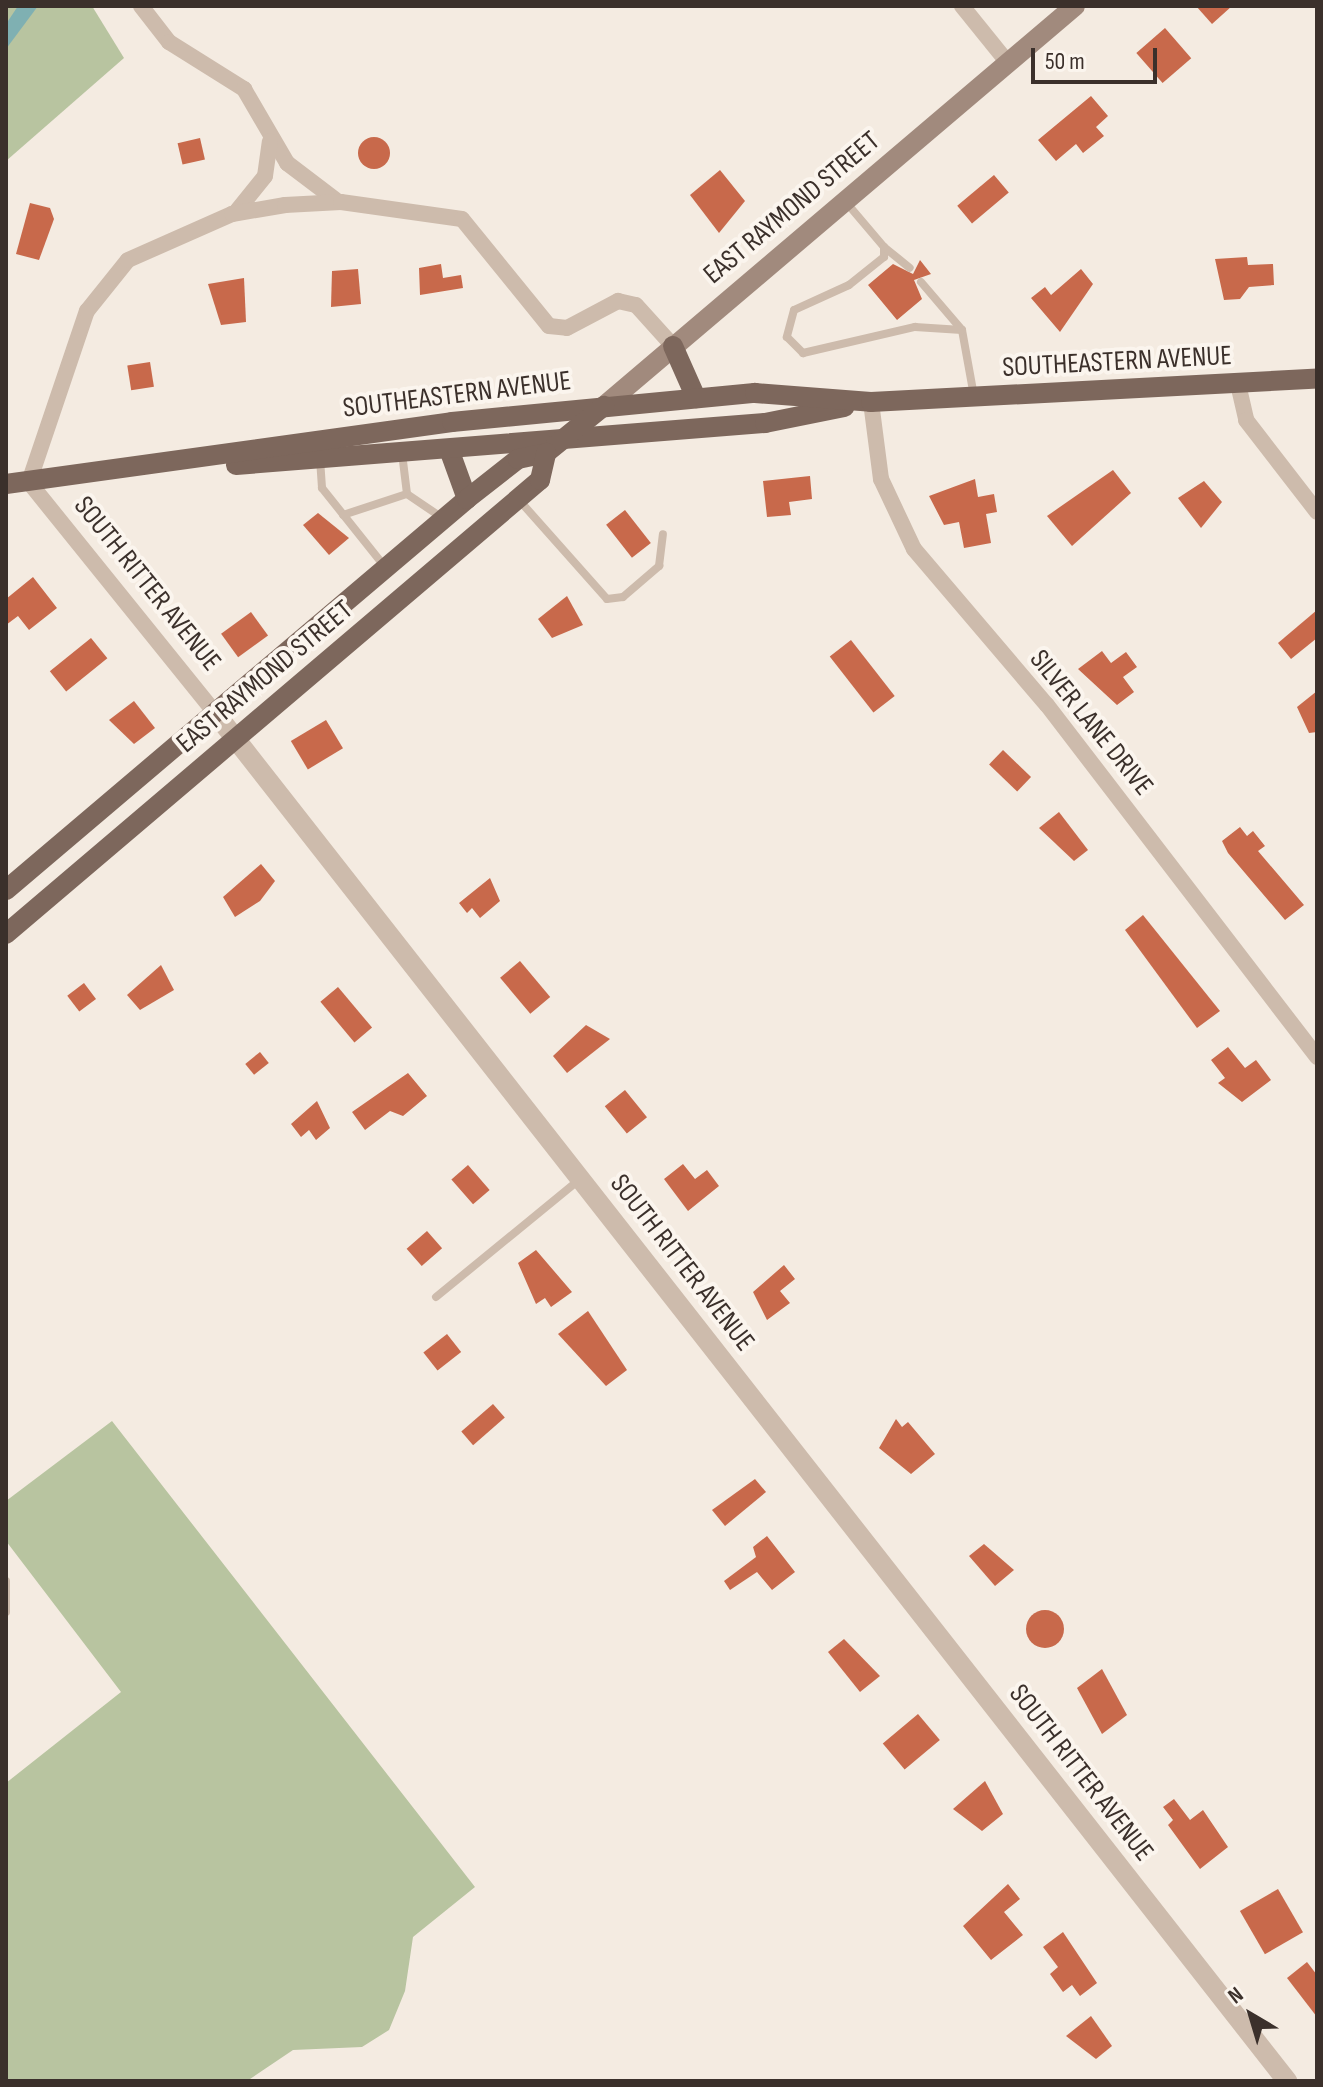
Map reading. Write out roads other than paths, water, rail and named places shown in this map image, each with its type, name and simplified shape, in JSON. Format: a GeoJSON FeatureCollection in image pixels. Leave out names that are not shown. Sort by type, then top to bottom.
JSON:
{"type":"FeatureCollection","features":[{"type":"Feature","properties":{"kind":"main road","name":"EAST RAYMOND STREET"},"geometry":{"type":"LineString","coordinates":[[6,890],[467,499],[518,459],[554,447],[604,406],[1075,6]]}},
{"type":"Feature","properties":{"kind":"main road"},"geometry":{"type":"LineString","coordinates":[[673,346],[696,398]]}},
{"type":"Feature","properties":{"kind":"main road","name":"SOUTHEASTERN AVENUE"},"geometry":{"type":"LineString","coordinates":[[6,484],[604,406],[755,393],[871,402],[1317,379]]}},
{"type":"Feature","properties":{"kind":"main road","name":"SOUTHEASTERN AVENUE"},"geometry":{"type":"LineString","coordinates":[[52,479],[401,452],[554,447],[765,423],[871,402]]}},
{"type":"Feature","properties":{"kind":"main road","name":"EAST RAYMOND STREET"},"geometry":{"type":"LineString","coordinates":[[6,934],[540,480],[554,447]]}},
{"type":"Feature","properties":{"kind":"main road"},"geometry":{"type":"LineString","coordinates":[[450,452],[467,499]]}},
{"type":"Feature","properties":{"kind":"street"},"geometry":{"type":"LineString","coordinates":[[141,6],[169,42],[244,89],[270,141],[303,179],[341,202]]}},
{"type":"Feature","properties":{"kind":"street"},"geometry":{"type":"LineString","coordinates":[[962,6],[1008,63]]}},
{"type":"Feature","properties":{"kind":"street"},"geometry":{"type":"LineString","coordinates":[[232,214],[260,187],[270,141]]}},
{"type":"Feature","properties":{"kind":"street"},"geometry":{"type":"LineString","coordinates":[[29,482],[87,311],[112,276],[146,249],[232,214],[341,202],[462,219],[549,326],[567,328],[618,301],[636,305],[673,346]]}},
{"type":"Feature","properties":{"kind":"street"},"geometry":{"type":"LineString","coordinates":[[1238,384],[1246,420],[1317,512]]}},
{"type":"Feature","properties":{"kind":"street","name":"SILVER LANE DRIVE"},"geometry":{"type":"LineString","coordinates":[[871,402],[881,479],[914,549],[1047,705],[1317,1057]]}},
{"type":"Feature","properties":{"kind":"street","name":"SOUTH RITTER AVENUE"},"geometry":{"type":"LineString","coordinates":[[29,482],[236,739],[1287,2081]]}},
{"type":"Feature","properties":{"kind":"lane"},"geometry":{"type":"LineString","coordinates":[[845,200],[884,247],[910,268]]}},
{"type":"Feature","properties":{"kind":"lane"},"geometry":{"type":"LineString","coordinates":[[884,247],[884,257],[849,285],[794,310],[787,337],[803,353],[915,327],[962,330]]}},
{"type":"Feature","properties":{"kind":"lane"},"geometry":{"type":"LineString","coordinates":[[921,282],[962,330],[974,397]]}},
{"type":"Feature","properties":{"kind":"lane"},"geometry":{"type":"LineString","coordinates":[[401,452],[407,494],[444,519]]}},
{"type":"Feature","properties":{"kind":"lane"},"geometry":{"type":"LineString","coordinates":[[320,458],[322,488],[386,568]]}},
{"type":"Feature","properties":{"kind":"lane"},"geometry":{"type":"LineString","coordinates":[[343,515],[407,494]]}},
{"type":"Feature","properties":{"kind":"lane"},"geometry":{"type":"LineString","coordinates":[[518,499],[607,599],[623,597],[659,566],[663,534]]}},
{"type":"Feature","properties":{"kind":"lane"},"geometry":{"type":"LineString","coordinates":[[436,1297],[581,1179]]}},
{"type":"Feature","properties":{"kind":"lane"},"geometry":{"type":"LineString","coordinates":[[6,1581],[6,1612]]}},
{"type":"Feature","properties":{"kind":"water"},"geometry":{"type":"Polygon","coordinates":[[[18,6],[38,6],[6,49],[6,24],[18,6]]]}}]}
